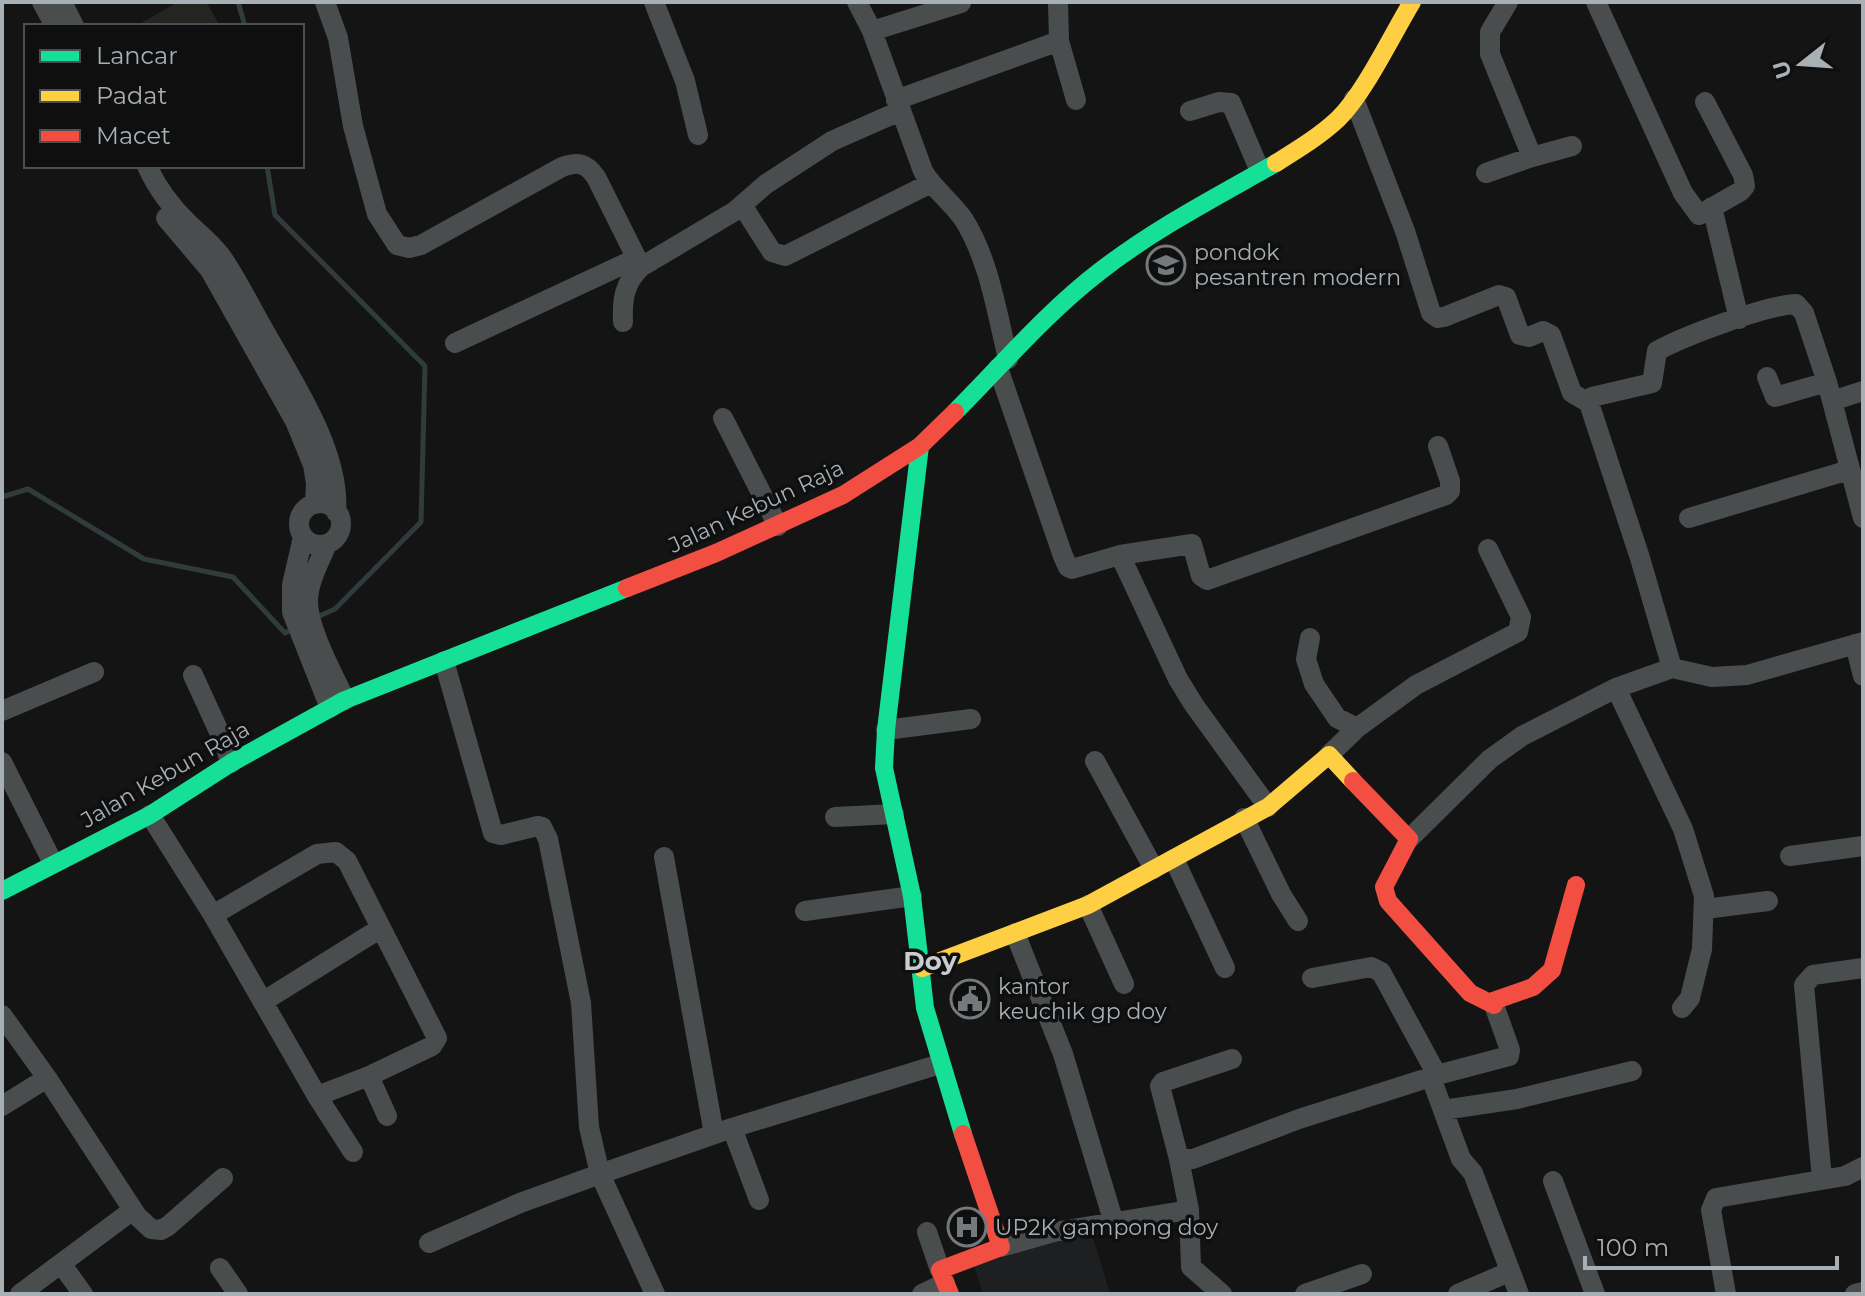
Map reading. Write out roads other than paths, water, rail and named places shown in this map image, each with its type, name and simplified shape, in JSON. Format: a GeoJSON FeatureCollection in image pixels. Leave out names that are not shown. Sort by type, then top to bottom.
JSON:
{"type":"FeatureCollection","features":[{"type":"Feature","properties":{"kind":"street"},"geometry":{"type":"LineString","coordinates":[[42,2],[54,24]]}},
{"type":"Feature","properties":{"kind":"street"},"geometry":{"type":"LineString","coordinates":[[62,2],[73,24]]}},
{"type":"Feature","properties":{"kind":"street"},"geometry":{"type":"LineString","coordinates":[[325,2],[338,38],[353,126],[366,178],[383,227],[397,245],[409,248],[421,245],[562,167],[577,162],[590,168],[596,177],[639,263]]}},
{"type":"Feature","properties":{"kind":"street"},"geometry":{"type":"LineString","coordinates":[[654,2],[685,81],[698,135]]}},
{"type":"Feature","properties":{"kind":"street"},"geometry":{"type":"LineString","coordinates":[[857,2],[872,31],[920,164],[931,183],[964,220],[982,261],[1003,364],[1068,567],[1078,569],[1120,555],[1192,544],[1201,576],[1207,580],[1446,495],[1450,491],[1450,481],[1438,446]]}},
{"type":"Feature","properties":{"kind":"street"},"geometry":{"type":"LineString","coordinates":[[1058,2],[1059,41],[1076,100]]}},
{"type":"Feature","properties":{"kind":"street","name":"Jalan Kebun Raja"},"geometry":{"type":"LineString","coordinates":[[2,891],[150,815],[231,763],[338,704],[613,596],[778,526],[854,489],[920,446],[1100,271],[1189,212],[1317,137],[1338,119],[1354,99],[1412,2]]}},
{"type":"Feature","properties":{"kind":"street"},"geometry":{"type":"LineString","coordinates":[[1508,2],[1494,23],[1490,54],[1532,157]]}},
{"type":"Feature","properties":{"kind":"street"},"geometry":{"type":"LineString","coordinates":[[1596,2],[1683,193],[1699,215],[1741,191],[1745,181],[1705,102]]}},
{"type":"Feature","properties":{"kind":"street"},"geometry":{"type":"LineString","coordinates":[[872,31],[961,3]]}},
{"type":"Feature","properties":{"kind":"street"},"geometry":{"type":"LineString","coordinates":[[455,343],[639,263],[742,205],[766,184],[832,141],[898,106],[1059,41]]}},
{"type":"Feature","properties":{"kind":"street"},"geometry":{"type":"LineString","coordinates":[[1354,99],[1405,231],[1431,313],[1438,318],[1444,317],[1499,295],[1506,297],[1520,335],[1529,337],[1543,331],[1551,335],[1572,393],[1589,403],[1672,668]]}},
{"type":"Feature","properties":{"kind":"street"},"geometry":{"type":"LineString","coordinates":[[1190,111],[1226,100],[1231,103],[1260,171]]}},
{"type":"Feature","properties":{"kind":"street"},"geometry":{"type":"LineString","coordinates":[[1486,173],[1572,146]]}},
{"type":"Feature","properties":{"kind":"street"},"geometry":{"type":"LineString","coordinates":[[132,168],[156,206],[210,270],[295,421],[313,465],[315,504]]}},
{"type":"Feature","properties":{"kind":"street"},"geometry":{"type":"LineString","coordinates":[[148,168],[178,213],[220,254],[312,419],[332,466],[340,531],[327,544],[300,611]]}},
{"type":"Feature","properties":{"kind":"street"},"geometry":{"type":"LineString","coordinates":[[742,205],[772,252],[785,256],[931,183]]}},
{"type":"Feature","properties":{"kind":"street"},"geometry":{"type":"LineString","coordinates":[[1712,207],[1739,319]]}},
{"type":"Feature","properties":{"kind":"street"},"geometry":{"type":"LineString","coordinates":[[623,322],[624,291],[639,263]]}},
{"type":"Feature","properties":{"kind":"street"},"geometry":{"type":"LineString","coordinates":[[1589,403],[1592,397],[1652,383],[1657,351],[1672,343],[1793,303],[1804,313],[1830,392],[1863,518]]}},
{"type":"Feature","properties":{"kind":"street"},"geometry":{"type":"LineString","coordinates":[[1767,377],[1775,397],[1863,391]]}},
{"type":"Feature","properties":{"kind":"street"},"geometry":{"type":"LineString","coordinates":[[723,418],[778,526]]}},
{"type":"Feature","properties":{"kind":"street"},"geometry":{"type":"LineString","coordinates":[[920,446],[884,768],[912,896],[925,1008],[940,1064],[1001,1247]]}},
{"type":"Feature","properties":{"kind":"street"},"geometry":{"type":"LineString","coordinates":[[1689,518],[1849,470]]}},
{"type":"Feature","properties":{"kind":"street"},"geometry":{"type":"LineString","coordinates":[[336,512],[324,504],[315,504],[300,516],[303,537],[292,585],[314,650],[338,704]]}},
{"type":"Feature","properties":{"kind":"street"},"geometry":{"type":"LineString","coordinates":[[303,537],[314,544],[327,544]]}},
{"type":"Feature","properties":{"kind":"street"},"geometry":{"type":"LineString","coordinates":[[922,968],[1088,905],[1268,807],[1357,728],[1416,685],[1518,632],[1521,617],[1488,549]]}},
{"type":"Feature","properties":{"kind":"street"},"geometry":{"type":"LineString","coordinates":[[1120,555],[1186,692],[1215,737],[1268,807]]}},
{"type":"Feature","properties":{"kind":"street"},"geometry":{"type":"LineString","coordinates":[[1310,638],[1306,659],[1314,684],[1337,718],[1357,728]]}},
{"type":"Feature","properties":{"kind":"street"},"geometry":{"type":"LineString","coordinates":[[1494,1005],[1470,993],[1384,893],[1384,887],[1409,839],[1490,759],[1522,736],[1616,688],[1672,668],[1728,678],[1859,643],[1863,676]]}},
{"type":"Feature","properties":{"kind":"street"},"geometry":{"type":"LineString","coordinates":[[444,661],[493,833],[501,835],[538,826],[542,827],[548,839],[581,1003],[589,1127],[600,1174],[655,1294]]}},
{"type":"Feature","properties":{"kind":"street"},"geometry":{"type":"LineString","coordinates":[[2,711],[94,672]]}},
{"type":"Feature","properties":{"kind":"street"},"geometry":{"type":"LineString","coordinates":[[193,675],[231,763]]}},
{"type":"Feature","properties":{"kind":"street"},"geometry":{"type":"LineString","coordinates":[[1616,688],[1683,829],[1696,866],[1705,909],[1698,965],[1690,998],[1682,1008]]}},
{"type":"Feature","properties":{"kind":"street"},"geometry":{"type":"LineString","coordinates":[[886,730],[971,719]]}},
{"type":"Feature","properties":{"kind":"street"},"geometry":{"type":"LineString","coordinates":[[1329,755],[1409,839]]}},
{"type":"Feature","properties":{"kind":"street"},"geometry":{"type":"LineString","coordinates":[[1095,761],[1154,869]]}},
{"type":"Feature","properties":{"kind":"street"},"geometry":{"type":"LineString","coordinates":[[2,762],[53,863]]}},
{"type":"Feature","properties":{"kind":"street"},"geometry":{"type":"LineString","coordinates":[[835,817],[894,814]]}},
{"type":"Feature","properties":{"kind":"street"},"geometry":{"type":"LineString","coordinates":[[150,815],[353,1152]]}},
{"type":"Feature","properties":{"kind":"street"},"geometry":{"type":"LineString","coordinates":[[1244,818],[1281,894],[1298,921]]}},
{"type":"Feature","properties":{"kind":"street"},"geometry":{"type":"LineString","coordinates":[[1790,856],[1863,846]]}},
{"type":"Feature","properties":{"kind":"street"},"geometry":{"type":"LineString","coordinates":[[213,915],[317,854],[336,852],[347,861],[437,1038],[432,1046],[317,1096]]}},
{"type":"Feature","properties":{"kind":"street"},"geometry":{"type":"LineString","coordinates":[[664,857],[723,1131],[759,1200]]}},
{"type":"Feature","properties":{"kind":"street"},"geometry":{"type":"LineString","coordinates":[[1174,859],[1225,968]]}},
{"type":"Feature","properties":{"kind":"street"},"geometry":{"type":"LineString","coordinates":[[1179,1159],[1193,1159],[1252,1135],[1511,1054],[1493,1001],[1533,988],[1552,970],[1576,885]]}},
{"type":"Feature","properties":{"kind":"street"},"geometry":{"type":"LineString","coordinates":[[805,911],[912,896]]}},
{"type":"Feature","properties":{"kind":"street"},"geometry":{"type":"LineString","coordinates":[[1705,909],[1768,901]]}},
{"type":"Feature","properties":{"kind":"street"},"geometry":{"type":"LineString","coordinates":[[1088,905],[1124,984]]}},
{"type":"Feature","properties":{"kind":"street"},"geometry":{"type":"LineString","coordinates":[[264,1001],[381,928]]}},
{"type":"Feature","properties":{"kind":"street"},"geometry":{"type":"LineString","coordinates":[[1015,933],[1063,1054],[1114,1223]]}},
{"type":"Feature","properties":{"kind":"street"},"geometry":{"type":"LineString","coordinates":[[1312,978],[1377,968],[1437,1075]]}},
{"type":"Feature","properties":{"kind":"street"},"geometry":{"type":"LineString","coordinates":[[1822,1179],[1804,985],[1813,975],[1863,968]]}},
{"type":"Feature","properties":{"kind":"street"},"geometry":{"type":"LineString","coordinates":[[2,1015],[133,1210],[151,1229],[161,1230],[223,1178]]}},
{"type":"Feature","properties":{"kind":"street"},"geometry":{"type":"LineString","coordinates":[[1222,1294],[1191,1267],[1189,1210],[1160,1086],[1163,1082],[1232,1059]]}},
{"type":"Feature","properties":{"kind":"street"},"geometry":{"type":"LineString","coordinates":[[429,1243],[520,1203],[600,1174],[723,1131],[940,1064]]}},
{"type":"Feature","properties":{"kind":"street"},"geometry":{"type":"LineString","coordinates":[[1443,1110],[1488,1105],[1632,1071]]}},
{"type":"Feature","properties":{"kind":"street"},"geometry":{"type":"LineString","coordinates":[[1437,1075],[1433,1083],[1461,1159],[1473,1173],[1519,1294]]}},
{"type":"Feature","properties":{"kind":"street"},"geometry":{"type":"LineString","coordinates":[[369,1076],[387,1116]]}},
{"type":"Feature","properties":{"kind":"street"},"geometry":{"type":"LineString","coordinates":[[2,1106],[47,1078]]}},
{"type":"Feature","properties":{"kind":"street"},"geometry":{"type":"LineString","coordinates":[[1726,1294],[1712,1218],[1713,1202],[1720,1196],[1851,1174],[1863,1167]]}},
{"type":"Feature","properties":{"kind":"street"},"geometry":{"type":"LineString","coordinates":[[1553,1181],[1589,1293]]}},
{"type":"Feature","properties":{"kind":"street"},"geometry":{"type":"LineString","coordinates":[[20,1294],[133,1210]]}},
{"type":"Feature","properties":{"kind":"street"},"geometry":{"type":"LineString","coordinates":[[922,1294],[1001,1247],[1054,1232],[1189,1210]]}},
{"type":"Feature","properties":{"kind":"street"},"geometry":{"type":"LineString","coordinates":[[927,1232],[945,1283]]}},
{"type":"Feature","properties":{"kind":"street"},"geometry":{"type":"LineString","coordinates":[[62,1265],[83,1294]]}},
{"type":"Feature","properties":{"kind":"street"},"geometry":{"type":"LineString","coordinates":[[220,1268],[238,1294]]}},
{"type":"Feature","properties":{"kind":"street"},"geometry":{"type":"LineString","coordinates":[[1458,1294],[1509,1272]]}},
{"type":"Feature","properties":{"kind":"street"},"geometry":{"type":"LineString","coordinates":[[1305,1294],[1362,1274]]}},
{"type":"Feature","properties":{"kind":"street"},"geometry":{"type":"LineString","coordinates":[[1855,1294],[1863,1292]]}},
{"type":"Feature","properties":{"kind":"waterway"},"geometry":{"type":"LineString","coordinates":[[238,2],[244,24]]}},
{"type":"Feature","properties":{"kind":"waterway"},"geometry":{"type":"LineString","coordinates":[[267,168],[275,215],[425,366],[421,522],[335,609],[315,618]]}},
{"type":"Feature","properties":{"kind":"waterway"},"geometry":{"type":"LineString","coordinates":[[2,497],[28,489],[144,559],[233,577],[285,633],[295,628]]}},
{"type":"Feature","properties":{"kind":"place","name":"pondok pesantren modern"},"geometry":{"type":"Point","coordinates":[1166,265]}},
{"type":"Feature","properties":{"kind":"place","name":"kantor keuchik gp doy"},"geometry":{"type":"Point","coordinates":[970,999]}},
{"type":"Feature","properties":{"kind":"place","name":"UP2K gampong doy"},"geometry":{"type":"Point","coordinates":[967,1227]}},
{"type":"Feature","properties":{"kind":"district","name":"Doy"},"geometry":{"type":"Point","coordinates":[930,961]}}]}
